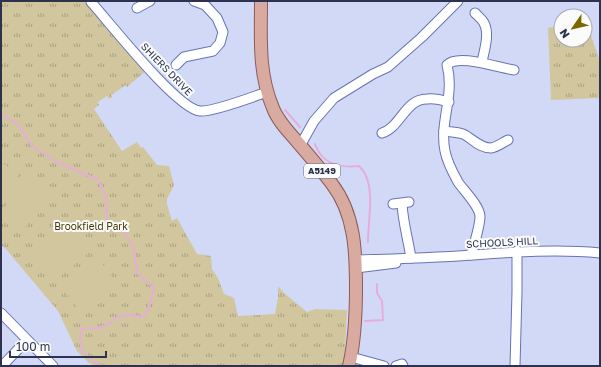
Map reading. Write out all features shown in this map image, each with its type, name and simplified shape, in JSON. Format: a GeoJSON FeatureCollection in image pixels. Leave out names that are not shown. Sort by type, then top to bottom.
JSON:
{"type":"FeatureCollection","features":[{"type":"Feature","properties":{"kind":"main road","name":"A5149"},"geometry":{"type":"LineString","coordinates":[[264,3],[260,55],[262,74],[273,109],[280,121],[325,174],[341,197],[349,215],[354,238],[360,311],[350,361]]}},
{"type":"Feature","properties":{"kind":"street"},"geometry":{"type":"LineString","coordinates":[[137,8],[150,1]]}},
{"type":"Feature","properties":{"kind":"street"},"geometry":{"type":"LineString","coordinates":[[176,65],[184,57],[213,51],[220,43],[223,32],[217,18],[205,5],[194,1]]}},
{"type":"Feature","properties":{"kind":"street"},"geometry":{"type":"LineString","coordinates":[[300,146],[314,121],[334,98],[372,74],[388,67],[422,38],[458,1]]}},
{"type":"Feature","properties":{"kind":"street","name":"SHIERS DRIVE"},"geometry":{"type":"LineString","coordinates":[[91,2],[163,83],[180,100],[194,109],[206,110],[267,92]]}},
{"type":"Feature","properties":{"kind":"street"},"geometry":{"type":"LineString","coordinates":[[475,13],[482,20],[486,29],[486,43],[482,62]]}},
{"type":"Feature","properties":{"kind":"street"},"geometry":{"type":"LineString","coordinates":[[471,255],[480,215],[477,207],[458,182],[445,152],[444,131],[450,88],[447,65],[450,62],[457,60],[482,62],[500,68],[514,70]]}},
{"type":"Feature","properties":{"kind":"street"},"geometry":{"type":"LineString","coordinates":[[382,133],[390,130],[406,110],[420,100],[432,99],[449,102]]}},
{"type":"Feature","properties":{"kind":"street"},"geometry":{"type":"LineString","coordinates":[[444,131],[464,135],[482,146],[489,148],[496,147],[508,140]]}},
{"type":"Feature","properties":{"kind":"street"},"geometry":{"type":"LineString","coordinates":[[401,203],[407,234],[408,258]]}},
{"type":"Feature","properties":{"kind":"street","name":"SCHOOLS HILL"},"geometry":{"type":"LineString","coordinates":[[356,264],[397,263],[408,258],[517,251],[561,250],[600,253]]}},
{"type":"Feature","properties":{"kind":"street"},"geometry":{"type":"LineString","coordinates":[[514,366],[517,251]]}},
{"type":"Feature","properties":{"kind":"street"},"geometry":{"type":"LineString","coordinates":[[1,313],[53,366]]}},
{"type":"Feature","properties":{"kind":"street"},"geometry":{"type":"LineString","coordinates":[[2,366],[27,340]]}},
{"type":"Feature","properties":{"kind":"street"},"geometry":{"type":"LineString","coordinates":[[350,361],[384,366]]}},
{"type":"Feature","properties":{"kind":"green space","name":"Brookfield Park"},"geometry":{"type":"Polygon","coordinates":[[[1,1],[95,1],[149,68],[127,87],[126,85],[111,95],[112,97],[109,99],[107,96],[98,102],[99,105],[94,109],[122,151],[137,142],[141,148],[143,147],[157,165],[169,166],[174,185],[167,199],[167,204],[172,221],[177,218],[197,254],[211,256],[212,269],[218,278],[224,294],[234,298],[238,316],[275,314],[278,298],[278,286],[284,293],[307,312],[315,309],[347,310],[344,366],[95,366],[89,363],[77,351],[58,311],[1,245],[1,1]]]}},
{"type":"Feature","properties":{"kind":"green space"},"geometry":{"type":"Polygon","coordinates":[[[553,27],[553,48],[593,48],[593,41],[600,61],[600,98],[551,100],[548,28],[553,27]]]}},
{"type":"Feature","properties":{"kind":"green space"},"geometry":{"type":"Polygon","coordinates":[[[1,162],[19,174],[1,201],[1,162]]]}},
{"type":"Feature","properties":{"kind":"green space"},"geometry":{"type":"Polygon","coordinates":[[[23,178],[48,193],[22,233],[1,220],[1,214],[23,178]]]}},
{"type":"Feature","properties":{"kind":"green space"},"geometry":{"type":"Polygon","coordinates":[[[70,225],[91,251],[56,280],[35,254],[70,225]]]}},
{"type":"Feature","properties":{"kind":"green space"},"geometry":{"type":"Polygon","coordinates":[[[98,258],[118,285],[81,313],[61,287],[98,258]]]}},
{"type":"Feature","properties":{"kind":"waterway"},"geometry":{"type":"LineString","coordinates":[[285,110],[300,127]]}},
{"type":"Feature","properties":{"kind":"waterway"},"geometry":{"type":"LineString","coordinates":[[1,114],[18,124],[32,146],[57,162],[98,180],[106,198],[107,221],[121,229],[133,245],[137,273],[154,288],[148,310],[143,317],[129,315],[117,317],[107,325],[97,328],[82,329],[80,342],[83,352],[91,360],[102,366]]}},
{"type":"Feature","properties":{"kind":"waterway"},"geometry":{"type":"LineString","coordinates":[[315,144],[322,157],[327,161],[332,164],[359,166],[365,174],[370,191],[368,242]]}},
{"type":"Feature","properties":{"kind":"waterway"},"geometry":{"type":"LineString","coordinates":[[365,321],[383,320],[382,301],[377,293],[377,284]]}}]}
